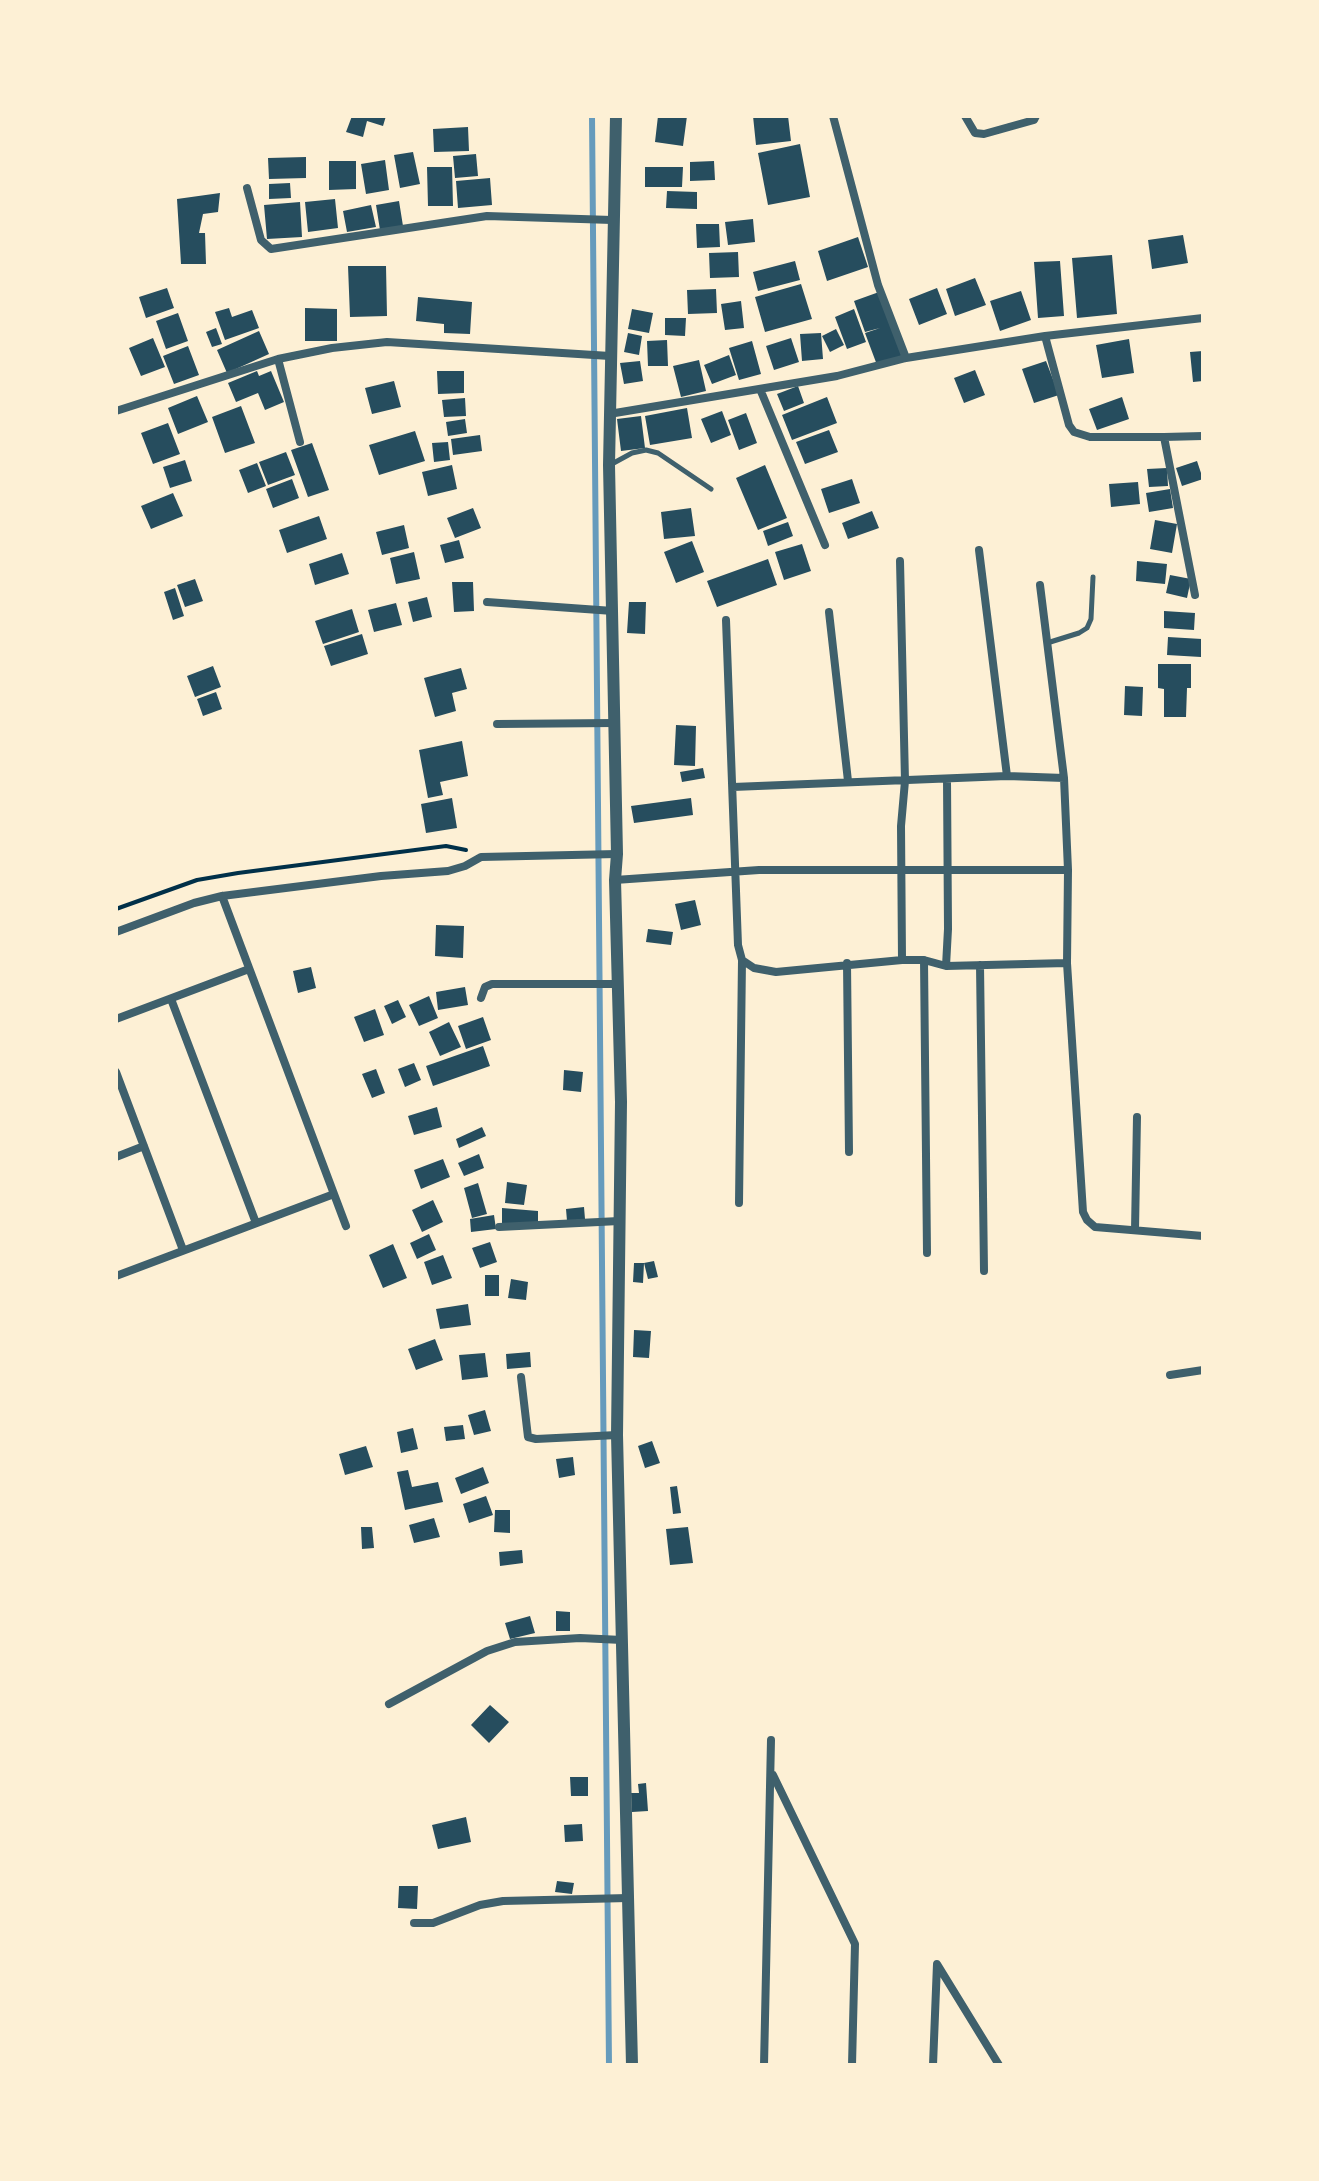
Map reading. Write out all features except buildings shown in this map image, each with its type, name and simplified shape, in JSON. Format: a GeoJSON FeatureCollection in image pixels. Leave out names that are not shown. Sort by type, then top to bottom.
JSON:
{"type":"FeatureCollection","features":[{"type":"Feature","properties":{"kind":"street"},"geometry":{"type":"LineString","coordinates":[[616,116],[607,220],[604,356],[609,414],[607,611],[614,723],[611,854],[615,880],[621,1102],[613,1222],[611,1436],[622,1898],[632,2065]]}},
{"type":"Feature","properties":{"kind":"street"},"geometry":{"type":"LineString","coordinates":[[833,116],[878,285],[906,358]]}},
{"type":"Feature","properties":{"kind":"street"},"geometry":{"type":"LineString","coordinates":[[965,116],[975,133],[984,134],[1034,120],[1036,116]]}},
{"type":"Feature","properties":{"kind":"street"},"geometry":{"type":"LineString","coordinates":[[247,188],[261,240],[271,249],[487,216],[607,220]]}},
{"type":"Feature","properties":{"kind":"street"},"geometry":{"type":"LineString","coordinates":[[609,414],[837,376],[906,358],[1045,336],[1203,318]]}},
{"type":"Feature","properties":{"kind":"street"},"geometry":{"type":"LineString","coordinates":[[1045,336],[1069,425],[1074,432],[1090,437],[1203,436]]}},
{"type":"Feature","properties":{"kind":"street"},"geometry":{"type":"LineString","coordinates":[[116,411],[278,359],[332,348],[387,342],[604,356]]}},
{"type":"Feature","properties":{"kind":"street"},"geometry":{"type":"LineString","coordinates":[[278,359],[300,442]]}},
{"type":"Feature","properties":{"kind":"street"},"geometry":{"type":"LineString","coordinates":[[760,389],[825,545]]}},
{"type":"Feature","properties":{"kind":"street"},"geometry":{"type":"LineString","coordinates":[[1164,437],[1195,595]]}},
{"type":"Feature","properties":{"kind":"street"},"geometry":{"type":"LineString","coordinates":[[979,550],[1007,776]]}},
{"type":"Feature","properties":{"kind":"street"},"geometry":{"type":"LineString","coordinates":[[900,561],[905,781],[901,868],[902,960]]}},
{"type":"Feature","properties":{"kind":"street"},"geometry":{"type":"LineString","coordinates":[[1040,585],[1064,778],[1068,870],[1067,963],[1083,1212],[1095,1227],[1203,1236]]}},
{"type":"Feature","properties":{"kind":"street"},"geometry":{"type":"LineString","coordinates":[[487,602],[607,611]]}},
{"type":"Feature","properties":{"kind":"street"},"geometry":{"type":"LineString","coordinates":[[829,612],[848,781]]}},
{"type":"Feature","properties":{"kind":"street"},"geometry":{"type":"LineString","coordinates":[[726,620],[738,945],[742,960],[739,1203]]}},
{"type":"Feature","properties":{"kind":"street"},"geometry":{"type":"LineString","coordinates":[[497,724],[614,723]]}},
{"type":"Feature","properties":{"kind":"street"},"geometry":{"type":"LineString","coordinates":[[733,787],[1007,776],[1064,778]]}},
{"type":"Feature","properties":{"kind":"street"},"geometry":{"type":"LineString","coordinates":[[946,966],[947,779]]}},
{"type":"Feature","properties":{"kind":"street"},"geometry":{"type":"LineString","coordinates":[[116,932],[222,896],[448,871],[481,857],[611,854]]}},
{"type":"Feature","properties":{"kind":"street"},"geometry":{"type":"LineString","coordinates":[[615,880],[736,872],[901,868],[1068,870]]}},
{"type":"Feature","properties":{"kind":"street"},"geometry":{"type":"LineString","coordinates":[[222,896],[346,1226]]}},
{"type":"Feature","properties":{"kind":"street"},"geometry":{"type":"LineString","coordinates":[[742,960],[754,968],[776,972],[902,960],[924,960],[946,966],[1067,963]]}},
{"type":"Feature","properties":{"kind":"street"},"geometry":{"type":"LineString","coordinates":[[924,960],[927,1253]]}},
{"type":"Feature","properties":{"kind":"street"},"geometry":{"type":"LineString","coordinates":[[847,963],[849,1152]]}},
{"type":"Feature","properties":{"kind":"street"},"geometry":{"type":"LineString","coordinates":[[980,965],[984,1271]]}},
{"type":"Feature","properties":{"kind":"street"},"geometry":{"type":"LineString","coordinates":[[116,1019],[249,969]]}},
{"type":"Feature","properties":{"kind":"street"},"geometry":{"type":"LineString","coordinates":[[481,998],[485,987],[492,984],[617,984]]}},
{"type":"Feature","properties":{"kind":"street"},"geometry":{"type":"LineString","coordinates":[[171,999],[256,1223]]}},
{"type":"Feature","properties":{"kind":"street"},"geometry":{"type":"LineString","coordinates":[[116,1072],[183,1250]]}},
{"type":"Feature","properties":{"kind":"street"},"geometry":{"type":"LineString","coordinates":[[1135,1230],[1137,1117]]}},
{"type":"Feature","properties":{"kind":"street"},"geometry":{"type":"LineString","coordinates":[[116,1157],[144,1146]]}},
{"type":"Feature","properties":{"kind":"street"},"geometry":{"type":"LineString","coordinates":[[116,1276],[334,1194]]}},
{"type":"Feature","properties":{"kind":"street"},"geometry":{"type":"LineString","coordinates":[[499,1227],[613,1222]]}},
{"type":"Feature","properties":{"kind":"street"},"geometry":{"type":"LineString","coordinates":[[1170,1375],[1203,1370]]}},
{"type":"Feature","properties":{"kind":"street"},"geometry":{"type":"LineString","coordinates":[[521,1377],[528,1437],[611,1436]]}},
{"type":"Feature","properties":{"kind":"street"},"geometry":{"type":"LineString","coordinates":[[389,1704],[487,1651],[515,1642],[580,1638],[616,1640]]}},
{"type":"Feature","properties":{"kind":"street"},"geometry":{"type":"LineString","coordinates":[[764,2065],[771,1740]]}},
{"type":"Feature","properties":{"kind":"street"},"geometry":{"type":"LineString","coordinates":[[771,1771],[855,1944],[852,2065]]}},
{"type":"Feature","properties":{"kind":"street"},"geometry":{"type":"LineString","coordinates":[[414,1923],[433,1923],[480,1905],[503,1901],[622,1898]]}},
{"type":"Feature","properties":{"kind":"street"},"geometry":{"type":"LineString","coordinates":[[933,2065],[937,1964],[999,2065]]}},
{"type":"Feature","properties":{"kind":"lane"},"geometry":{"type":"LineString","coordinates":[[609,465],[632,453],[646,450],[658,453],[711,489]]}},
{"type":"Feature","properties":{"kind":"lane"},"geometry":{"type":"LineString","coordinates":[[1047,643],[1087,628],[1091,619],[1093,577]]}},
{"type":"Feature","properties":{"kind":"path"},"geometry":{"type":"LineString","coordinates":[[116,909],[197,880],[238,873],[446,846],[464,849],[481,857]]}},
{"type":"Feature","properties":{"kind":"waterway"},"geometry":{"type":"LineString","coordinates":[[592,116],[609,2065]]}}]}
